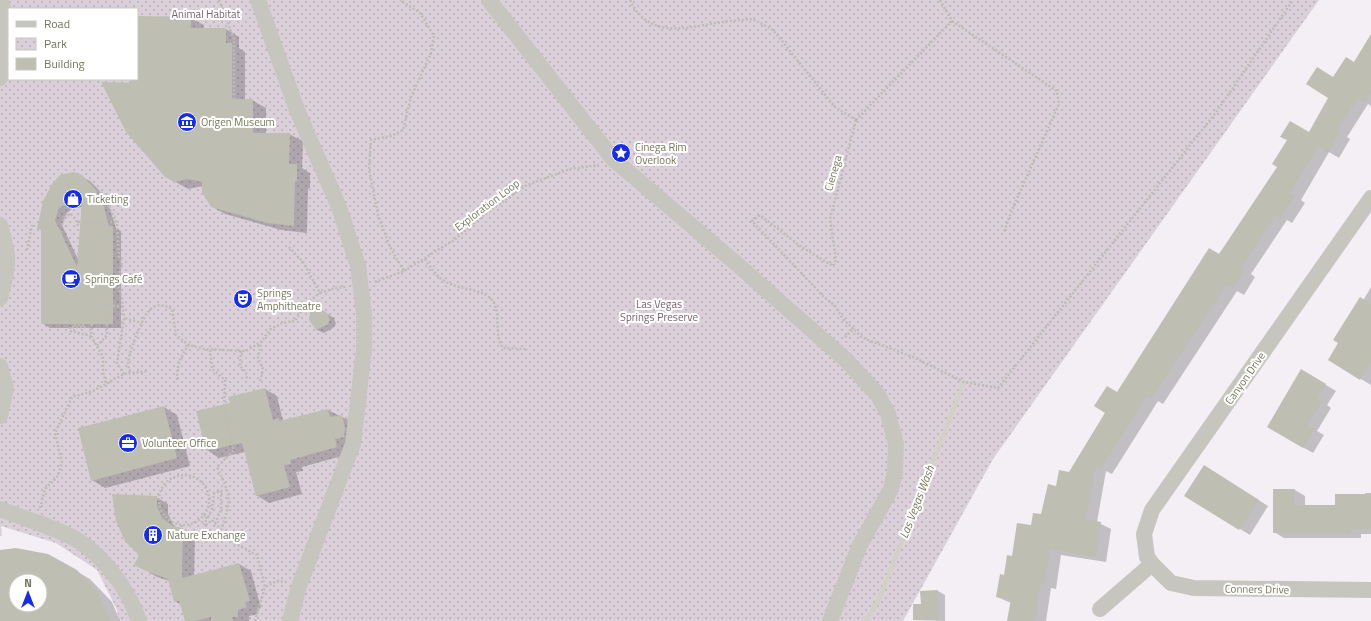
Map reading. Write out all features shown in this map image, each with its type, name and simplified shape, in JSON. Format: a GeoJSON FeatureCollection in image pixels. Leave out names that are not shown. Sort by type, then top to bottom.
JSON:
{"type":"FeatureCollection","features":[{"type":"Feature","properties":{"kind":"street"},"geometry":{"type":"LineString","coordinates":[[0,78],[7,58],[5,17],[1,0]]}},
{"type":"Feature","properties":{"kind":"street"},"geometry":{"type":"LineString","coordinates":[[258,0],[297,110],[339,207],[358,266],[364,313],[364,350],[353,444],[299,586],[290,621]]}},
{"type":"Feature","properties":{"kind":"street"},"geometry":{"type":"LineString","coordinates":[[489,0],[613,159],[738,265],[846,360],[878,395],[888,414],[896,444],[895,472],[891,489],[860,545],[830,621]]}},
{"type":"Feature","properties":{"kind":"street","name":"Canyon Drive"},"geometry":{"type":"LineString","coordinates":[[1152,564],[1147,557],[1144,534],[1152,510],[1371,198]]}},
{"type":"Feature","properties":{"kind":"street"},"geometry":{"type":"LineString","coordinates":[[0,225],[8,258],[8,272],[0,298]]}},
{"type":"Feature","properties":{"kind":"street"},"geometry":{"type":"LineString","coordinates":[[0,416],[6,388],[1,377]]}},
{"type":"Feature","properties":{"kind":"street"},"geometry":{"type":"LineString","coordinates":[[0,508],[80,540],[96,552],[130,598],[139,621]]}},
{"type":"Feature","properties":{"kind":"street"},"geometry":{"type":"LineString","coordinates":[[1100,609],[1152,564]]}},
{"type":"Feature","properties":{"kind":"street","name":"Conners Drive"},"geometry":{"type":"LineString","coordinates":[[1152,564],[1171,582],[1194,588],[1371,590]]}},
{"type":"Feature","properties":{"kind":"path"},"geometry":{"type":"LineString","coordinates":[[219,0],[234,39],[234,99]]}},
{"type":"Feature","properties":{"kind":"path"},"geometry":{"type":"LineString","coordinates":[[400,0],[420,13],[434,36],[431,53],[411,97],[403,130],[392,136],[371,140],[369,145],[369,169],[378,215],[390,247],[404,271]]}},
{"type":"Feature","properties":{"kind":"path"},"geometry":{"type":"LineString","coordinates":[[630,0],[634,8],[643,18],[654,26],[663,28],[690,28],[753,19],[772,30],[835,107],[856,120],[952,21]]}},
{"type":"Feature","properties":{"kind":"path"},"geometry":{"type":"LineString","coordinates":[[940,0],[952,21],[1057,91],[1059,104],[1012,210],[1004,232]]}},
{"type":"Feature","properties":{"kind":"path","name":"Cienega"},"geometry":{"type":"LineString","coordinates":[[856,120],[830,219],[836,260],[833,266],[800,246],[760,215],[752,221],[824,297],[835,306],[844,320],[863,338],[913,357],[964,382],[998,388],[1217,111],[1293,0]]}},
{"type":"Feature","properties":{"kind":"path","name":"Exploration Loop"},"geometry":{"type":"LineString","coordinates":[[369,284],[404,271],[425,260],[454,240],[486,213],[527,185],[570,169],[597,166],[603,163]]}},
{"type":"Feature","properties":{"kind":"path"},"geometry":{"type":"LineString","coordinates":[[101,192],[117,222],[119,257],[122,262],[117,283],[124,307],[124,318],[117,362],[124,374]]}},
{"type":"Feature","properties":{"kind":"path"},"geometry":{"type":"LineString","coordinates":[[62,225],[64,217],[68,214],[73,215],[78,222],[78,226]]}},
{"type":"Feature","properties":{"kind":"path"},"geometry":{"type":"LineString","coordinates":[[78,222],[117,222]]}},
{"type":"Feature","properties":{"kind":"path"},"geometry":{"type":"LineString","coordinates":[[27,250],[32,225]]}},
{"type":"Feature","properties":{"kind":"path"},"geometry":{"type":"LineString","coordinates":[[289,247],[304,262],[320,293]]}},
{"type":"Feature","properties":{"kind":"path"},"geometry":{"type":"LineString","coordinates":[[425,260],[434,273],[447,283],[491,298],[496,306],[498,342],[503,348],[526,349]]}},
{"type":"Feature","properties":{"kind":"path"},"geometry":{"type":"LineString","coordinates":[[130,372],[128,364],[142,323],[151,309],[160,306],[168,306],[172,309],[176,335],[189,345],[210,350],[246,351],[261,342],[271,329],[282,323],[294,321],[306,304],[320,293],[335,288],[350,287]]}},
{"type":"Feature","properties":{"kind":"path"},"geometry":{"type":"LineString","coordinates":[[97,346],[107,335],[106,305],[124,307]]}},
{"type":"Feature","properties":{"kind":"path"},"geometry":{"type":"LineString","coordinates":[[124,318],[142,323]]}},
{"type":"Feature","properties":{"kind":"path"},"geometry":{"type":"LineString","coordinates":[[92,324],[91,336],[103,357],[103,372],[106,384]]}},
{"type":"Feature","properties":{"kind":"path"},"geometry":{"type":"LineString","coordinates":[[74,325],[85,325],[85,327],[70,326],[70,331],[91,336]]}},
{"type":"Feature","properties":{"kind":"path"},"geometry":{"type":"LineString","coordinates":[[260,381],[263,369],[258,358],[261,342]]}},
{"type":"Feature","properties":{"kind":"path"},"geometry":{"type":"LineString","coordinates":[[177,380],[177,367],[180,358],[189,345]]}},
{"type":"Feature","properties":{"kind":"path"},"geometry":{"type":"LineString","coordinates":[[210,350],[212,369],[225,380],[224,409],[234,450],[217,467],[229,495],[230,507],[221,530]]}},
{"type":"Feature","properties":{"kind":"path"},"geometry":{"type":"LineString","coordinates":[[242,351],[240,366],[246,372],[247,379]]}},
{"type":"Feature","properties":{"kind":"path"},"geometry":{"type":"LineString","coordinates":[[38,522],[44,489],[58,476],[62,462],[55,433],[58,424],[72,398],[93,391],[124,374],[130,372],[148,372]]}},
{"type":"Feature","properties":{"kind":"path"},"geometry":{"type":"LineString","coordinates":[[182,475],[192,477],[200,481],[209,495],[208,507],[204,515],[197,522],[188,525],[179,525],[170,521],[163,514],[159,506],[159,496],[163,486],[169,480],[182,475]]}},
{"type":"Feature","properties":{"kind":"path"},"geometry":{"type":"LineString","coordinates":[[215,523],[221,510],[221,490],[214,493],[212,509],[204,524],[205,526],[212,520],[234,543],[257,555],[265,587],[255,621]]}},
{"type":"Feature","properties":{"kind":"path"},"geometry":{"type":"LineString","coordinates":[[204,515],[208,517]]}},
{"type":"Feature","properties":{"kind":"path"},"geometry":{"type":"LineString","coordinates":[[265,587],[277,581],[288,583]]}},
{"type":"Feature","properties":{"kind":"green space","name":"Las Vegas Springs Preserve"},"geometry":{"type":"Polygon","coordinates":[[[0,0],[1319,0],[993,459],[903,621],[119,621],[117,610],[97,570],[56,543],[1,526],[2,536],[0,536],[0,0]]]}},
{"type":"Feature","properties":{"kind":"building","name":"Origen Museum"},"geometry":{"type":"Polygon","coordinates":[[[138,16],[191,17],[191,28],[226,28],[226,43],[232,43],[232,99],[253,99],[253,133],[290,133],[289,164],[297,164],[294,226],[267,223],[211,207],[202,192],[202,182],[188,179],[174,182],[165,177],[126,132],[101,82],[131,83],[131,80],[138,80],[138,16]]]}},
{"type":"Feature","properties":{"kind":"building"},"geometry":{"type":"Polygon","coordinates":[[[1371,34],[1371,93],[1365,103],[1358,99],[1337,130],[1340,132],[1328,153],[1318,147],[1290,193],[1295,196],[1281,218],[1276,214],[1241,268],[1245,270],[1233,289],[1226,285],[1151,399],[1147,396],[1101,469],[1096,465],[1086,519],[1101,522],[1095,557],[1050,549],[1045,583],[1041,583],[1035,621],[1007,621],[1011,599],[996,597],[1000,574],[1004,575],[1007,555],[1012,556],[1017,523],[1031,525],[1033,513],[1041,514],[1048,484],[1056,486],[1059,470],[1069,472],[1105,413],[1094,406],[1107,386],[1117,392],[1209,248],[1219,254],[1277,167],[1272,164],[1287,140],[1280,137],[1290,121],[1309,132],[1328,98],[1306,84],[1317,67],[1333,77],[1346,57],[1354,62],[1371,34]]]}},
{"type":"Feature","properties":{"kind":"building"},"geometry":{"type":"Polygon","coordinates":[[[74,172],[82,175],[96,190],[104,207],[109,226],[113,226],[113,324],[41,324],[41,229],[37,229],[43,201],[52,184],[60,175],[74,172]],[[82,202],[64,205],[59,208],[55,220],[77,267],[82,202]]]}},
{"type":"Feature","properties":{"kind":"building"},"geometry":{"type":"Polygon","coordinates":[[[1360,297],[1371,304],[1371,363],[1360,380],[1328,360],[1338,343],[1333,340],[1360,297]]]}},
{"type":"Feature","properties":{"kind":"building"},"geometry":{"type":"Polygon","coordinates":[[[316,306],[327,313],[330,320],[327,325],[316,330],[309,320],[310,311],[316,306]]]}},
{"type":"Feature","properties":{"kind":"building"},"geometry":{"type":"Polygon","coordinates":[[[1301,369],[1326,384],[1318,399],[1322,401],[1308,425],[1315,428],[1303,448],[1267,427],[1301,369]]]}},
{"type":"Feature","properties":{"kind":"building"},"geometry":{"type":"Polygon","coordinates":[[[265,388],[273,420],[279,418],[279,421],[328,409],[330,417],[342,415],[345,428],[344,437],[335,439],[337,447],[290,460],[291,464],[284,465],[290,487],[256,496],[242,443],[206,451],[196,411],[230,403],[228,397],[265,388]]]}},
{"type":"Feature","properties":{"kind":"building","name":"Volunteer Office"},"geometry":{"type":"Polygon","coordinates":[[[164,406],[177,458],[91,481],[78,428],[164,406]]]}},
{"type":"Feature","properties":{"kind":"building"},"geometry":{"type":"Polygon","coordinates":[[[1204,465],[1259,500],[1239,530],[1184,496],[1204,465]]]}},
{"type":"Feature","properties":{"kind":"building"},"geometry":{"type":"Polygon","coordinates":[[[1273,489],[1295,489],[1295,505],[1335,505],[1335,494],[1371,494],[1371,529],[1351,529],[1351,533],[1273,533],[1273,489]]]}},
{"type":"Feature","properties":{"kind":"building"},"geometry":{"type":"Polygon","coordinates":[[[112,494],[157,496],[157,506],[162,518],[173,526],[183,528],[182,578],[239,563],[250,601],[245,602],[247,607],[238,610],[238,617],[232,617],[233,621],[211,621],[211,617],[195,621],[185,621],[179,601],[174,602],[168,579],[134,565],[139,555],[125,541],[116,521],[112,494]]]}},
{"type":"Feature","properties":{"kind":"building"},"geometry":{"type":"Polygon","coordinates":[[[16,548],[48,554],[77,570],[99,594],[111,621],[0,621],[0,550],[16,548]]]}},
{"type":"Feature","properties":{"kind":"building"},"geometry":{"type":"Polygon","coordinates":[[[938,590],[939,620],[913,620],[913,604],[921,604],[920,591],[938,590]]]}},
{"type":"Feature","properties":{"kind":"waterway","name":"Las Vegas Wash"},"geometry":{"type":"LineString","coordinates":[[866,621],[880,597],[964,382]]}},
{"type":"Feature","properties":{"kind":"place","name":"Origen Museum"},"geometry":{"type":"Point","coordinates":[187,122]}},
{"type":"Feature","properties":{"kind":"place","name":"Cinega Rim Overlook"},"geometry":{"type":"Point","coordinates":[621,153]}},
{"type":"Feature","properties":{"kind":"place","name":"Ticketing"},"geometry":{"type":"Point","coordinates":[73,199]}},
{"type":"Feature","properties":{"kind":"place","name":"Springs Café"},"geometry":{"type":"Point","coordinates":[71,279]}},
{"type":"Feature","properties":{"kind":"place","name":"Springs Amphitheatre"},"geometry":{"type":"Point","coordinates":[243,299]}},
{"type":"Feature","properties":{"kind":"place","name":"Volunteer Office"},"geometry":{"type":"Point","coordinates":[128,443]}},
{"type":"Feature","properties":{"kind":"place","name":"Nature Exchange"},"geometry":{"type":"Point","coordinates":[153,535]}},
{"type":"Feature","properties":{"kind":"park label","name":"Animal Habitat"},"geometry":{"type":"Point","coordinates":[206,14]}}]}
